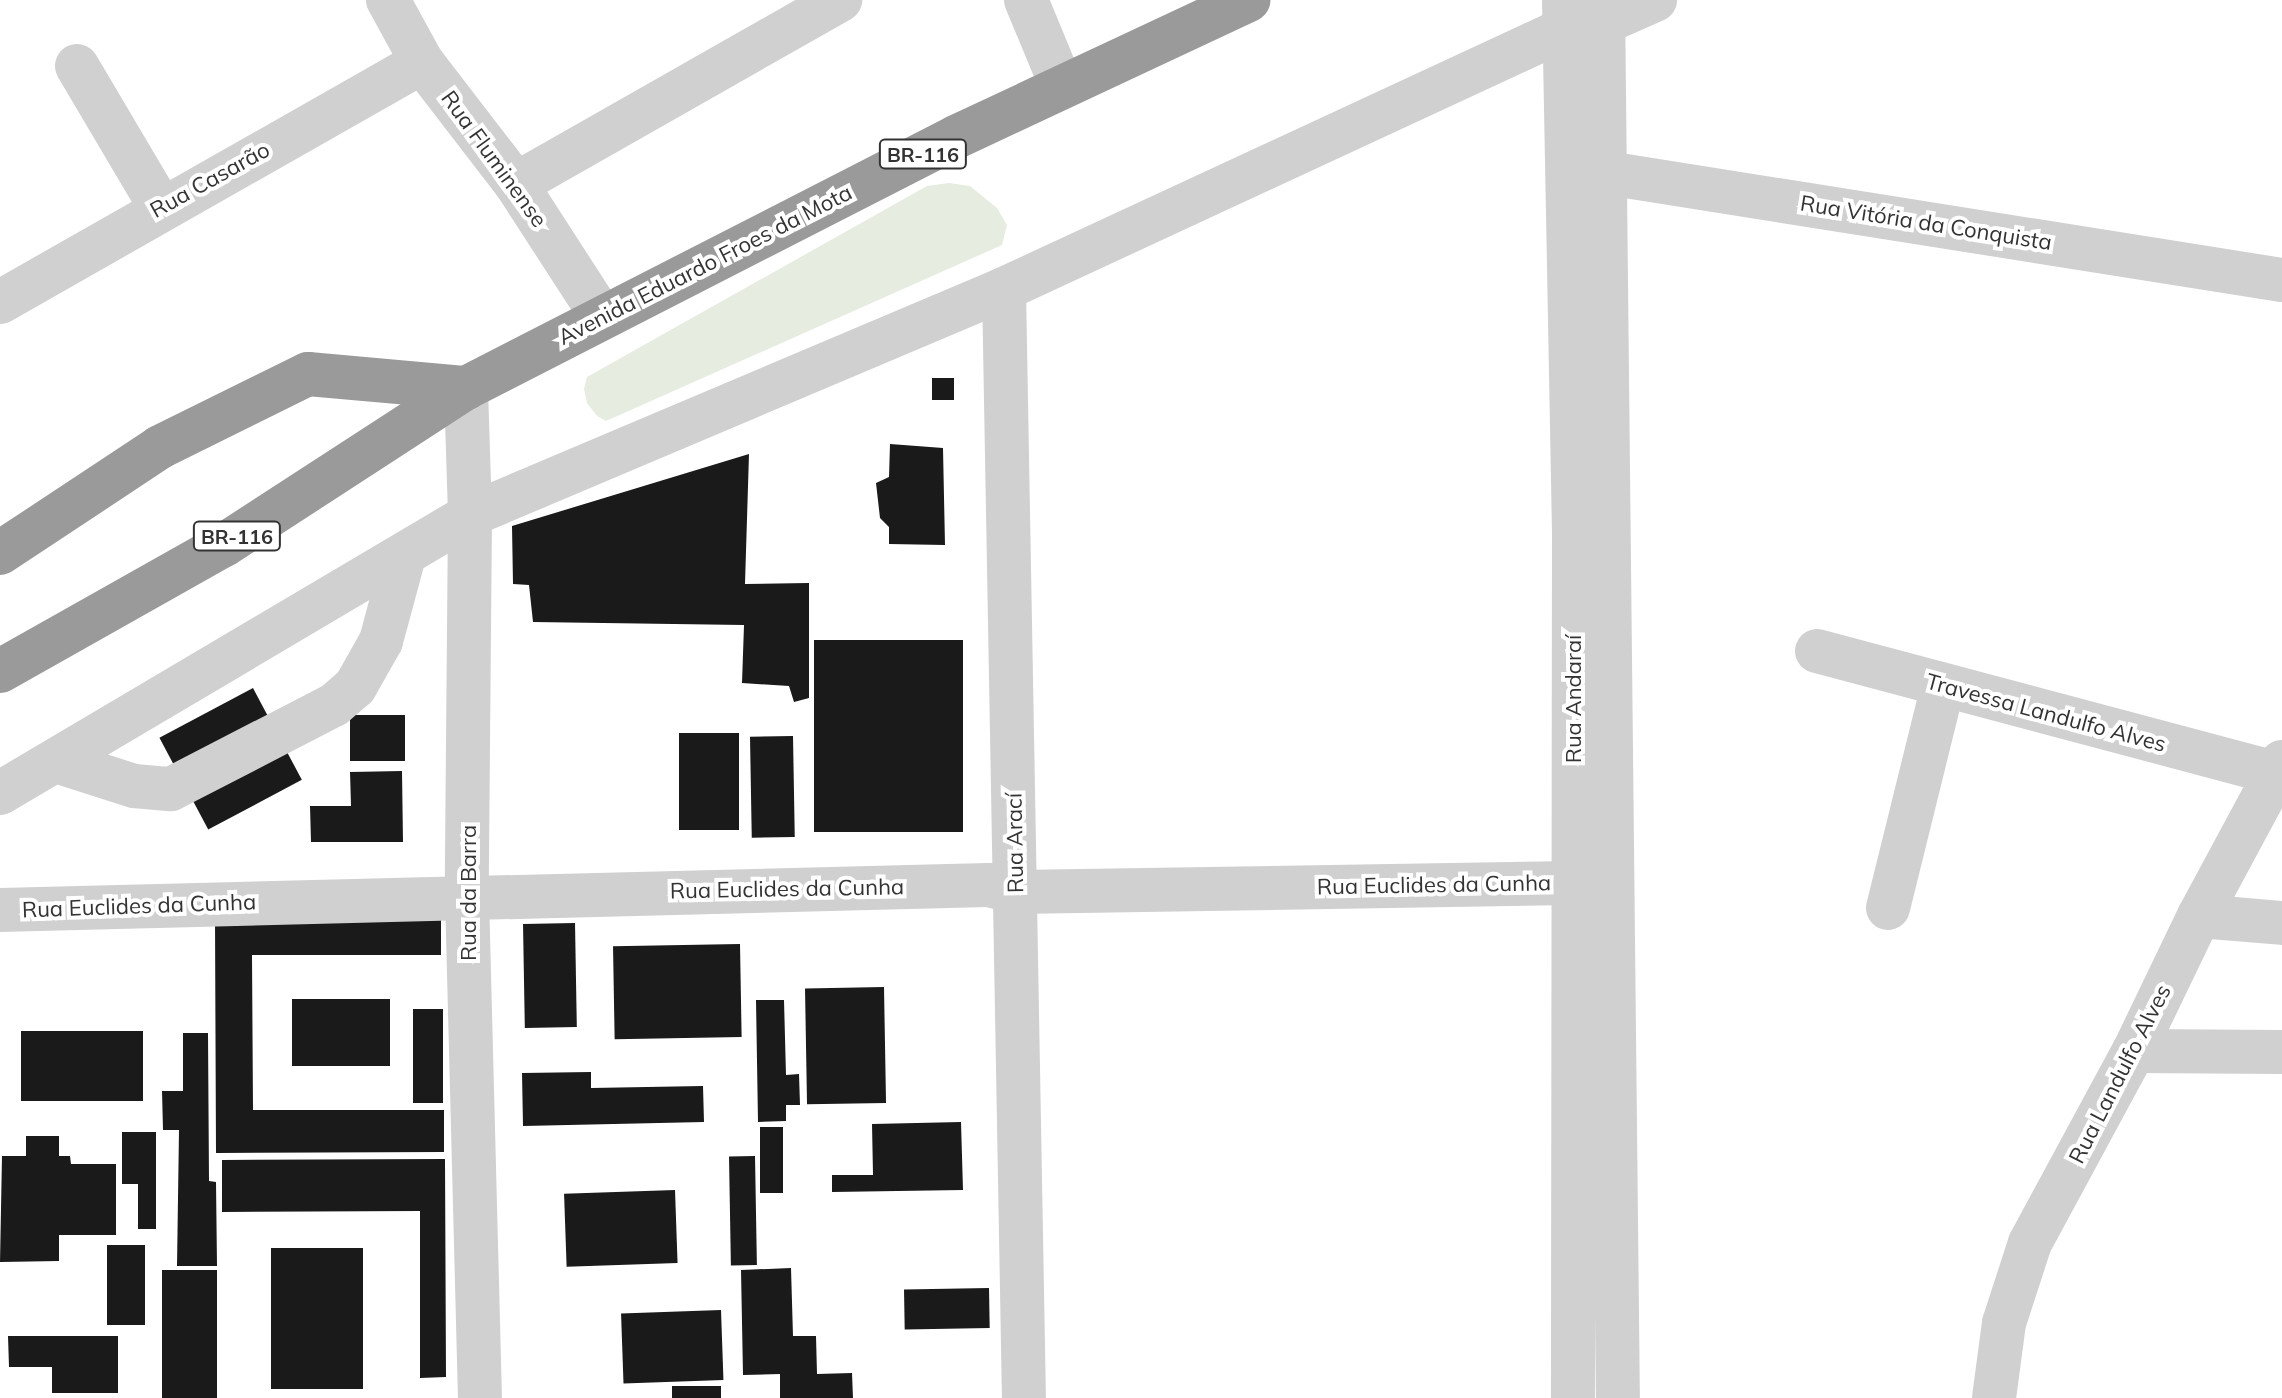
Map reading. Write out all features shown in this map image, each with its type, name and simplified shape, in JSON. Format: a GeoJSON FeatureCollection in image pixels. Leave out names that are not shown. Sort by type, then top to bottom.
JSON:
{"type":"FeatureCollection","features":[{"type":"Feature","properties":{"kind":"highway","name":"Avenida Eduardo Froes da Mota"},"geometry":{"type":"LineString","coordinates":[[0,671],[224,545],[466,388],[1062,87],[1249,0]]}},
{"type":"Feature","properties":{"kind":"highway"},"geometry":{"type":"LineString","coordinates":[[0,553],[160,447],[308,374],[466,388]]}},
{"type":"Feature","properties":{"kind":"street","name":"Rua Fluminense"},"geometry":{"type":"LineString","coordinates":[[388,0],[422,62],[516,184],[602,317]]}},
{"type":"Feature","properties":{"kind":"street"},"geometry":{"type":"LineString","coordinates":[[516,184],[840,0]]}},
{"type":"Feature","properties":{"kind":"street"},"geometry":{"type":"LineString","coordinates":[[1026,0],[1062,87]]}},
{"type":"Feature","properties":{"kind":"street"},"geometry":{"type":"LineString","coordinates":[[0,793],[470,515],[1004,289],[1584,13],[1655,0]]}},
{"type":"Feature","properties":{"kind":"street","name":"Rua Andaraí"},"geometry":{"type":"LineString","coordinates":[[1584,13],[1618,1398]]}},
{"type":"Feature","properties":{"kind":"street","name":"Rua Casarão"},"geometry":{"type":"LineString","coordinates":[[0,302],[422,62]]}},
{"type":"Feature","properties":{"kind":"street"},"geometry":{"type":"LineString","coordinates":[[77,66],[161,208]]}},
{"type":"Feature","properties":{"kind":"street","name":"Rua Andaraí"},"geometry":{"type":"LineString","coordinates":[[1573,1398],[1574,883],[1588,175]]}},
{"type":"Feature","properties":{"kind":"street","name":"Rua Vitória da Conquista"},"geometry":{"type":"LineString","coordinates":[[1588,175],[2282,280]]}},
{"type":"Feature","properties":{"kind":"street","name":"Rua Arací"},"geometry":{"type":"LineString","coordinates":[[1004,289],[1024,1398]]}},
{"type":"Feature","properties":{"kind":"street","name":"Rua da Barra"},"geometry":{"type":"LineString","coordinates":[[466,388],[470,515],[467,896],[480,1398]]}},
{"type":"Feature","properties":{"kind":"street"},"geometry":{"type":"LineString","coordinates":[[56,761],[142,788],[171,789],[347,698],[381,641],[404,556]]}},
{"type":"Feature","properties":{"kind":"street","name":"Travessa Landulfo Alves"},"geometry":{"type":"LineString","coordinates":[[1817,651],[1943,686],[2279,768]]}},
{"type":"Feature","properties":{"kind":"street"},"geometry":{"type":"LineString","coordinates":[[1888,908],[1943,686]]}},
{"type":"Feature","properties":{"kind":"street","name":"Rua Landulfo Alves"},"geometry":{"type":"LineString","coordinates":[[1994,1398],[2004,1323],[2030,1243],[2134,1051],[2199,916],[2279,768]]}},
{"type":"Feature","properties":{"kind":"street","name":"Rua Euclides da Cunha"},"geometry":{"type":"LineString","coordinates":[[0,910],[988,885],[1016,892],[1574,883]]}},
{"type":"Feature","properties":{"kind":"street"},"geometry":{"type":"LineString","coordinates":[[2199,916],[2282,923]]}},
{"type":"Feature","properties":{"kind":"street"},"geometry":{"type":"LineString","coordinates":[[2134,1051],[2282,1052]]}},
{"type":"Feature","properties":{"kind":"shaded area"},"geometry":{"type":"Polygon","coordinates":[[[949,183],[970,186],[997,208],[1007,225],[1002,245],[606,421],[597,416],[587,403],[584,389],[587,377],[927,186],[949,183]]]}},
{"type":"Feature","properties":{"kind":"building"},"geometry":{"type":"Polygon","coordinates":[[[932,378],[954,378],[954,400],[932,400],[932,378]]]}},
{"type":"Feature","properties":{"kind":"building"},"geometry":{"type":"Polygon","coordinates":[[[890,444],[943,448],[945,545],[889,544],[889,527],[880,518],[876,483],[889,477],[890,444]]]}},
{"type":"Feature","properties":{"kind":"building"},"geometry":{"type":"Polygon","coordinates":[[[749,454],[745,584],[809,583],[809,698],[794,702],[789,686],[742,683],[744,625],[533,622],[529,585],[513,584],[512,526],[749,454]]]}},
{"type":"Feature","properties":{"kind":"building"},"geometry":{"type":"Polygon","coordinates":[[[814,640],[963,640],[963,832],[814,832],[814,640]]]}},
{"type":"Feature","properties":{"kind":"building"},"geometry":{"type":"Polygon","coordinates":[[[253,688],[302,780],[208,830],[159,738],[253,688]]]}},
{"type":"Feature","properties":{"kind":"building"},"geometry":{"type":"Polygon","coordinates":[[[350,715],[405,715],[405,761],[350,761],[350,715]]]}},
{"type":"Feature","properties":{"kind":"building"},"geometry":{"type":"Polygon","coordinates":[[[679,733],[739,733],[739,830],[679,830],[679,733]]]}},
{"type":"Feature","properties":{"kind":"building"},"geometry":{"type":"Polygon","coordinates":[[[793,736],[795,837],[752,838],[750,737],[793,736]]]}},
{"type":"Feature","properties":{"kind":"building"},"geometry":{"type":"Polygon","coordinates":[[[402,771],[403,842],[311,842],[310,806],[351,806],[350,772],[402,771]]]}},
{"type":"Feature","properties":{"kind":"building"},"geometry":{"type":"Polygon","coordinates":[[[215,920],[441,920],[441,955],[252,955],[253,1110],[444,1110],[444,1152],[216,1153],[215,920]]]}},
{"type":"Feature","properties":{"kind":"building"},"geometry":{"type":"Polygon","coordinates":[[[575,923],[577,1027],[525,1028],[523,924],[575,923]]]}},
{"type":"Feature","properties":{"kind":"building"},"geometry":{"type":"Polygon","coordinates":[[[740,944],[742,1037],[615,1039],[613,946],[740,944]]]}},
{"type":"Feature","properties":{"kind":"building"},"geometry":{"type":"Polygon","coordinates":[[[884,987],[886,1103],[807,1104],[805,988],[884,987]]]}},
{"type":"Feature","properties":{"kind":"building"},"geometry":{"type":"Polygon","coordinates":[[[292,999],[390,999],[390,1066],[292,1066],[292,999]]]}},
{"type":"Feature","properties":{"kind":"building"},"geometry":{"type":"Polygon","coordinates":[[[756,1000],[784,1000],[786,1075],[799,1074],[800,1105],[786,1105],[786,1121],[758,1122],[756,1000]]]}},
{"type":"Feature","properties":{"kind":"building"},"geometry":{"type":"Polygon","coordinates":[[[413,1009],[443,1009],[443,1103],[413,1103],[413,1009]]]}},
{"type":"Feature","properties":{"kind":"building"},"geometry":{"type":"Polygon","coordinates":[[[21,1031],[143,1031],[143,1101],[21,1101],[21,1031]]]}},
{"type":"Feature","properties":{"kind":"building"},"geometry":{"type":"Polygon","coordinates":[[[183,1033],[208,1033],[209,1181],[216,1182],[217,1266],[177,1266],[179,1130],[163,1130],[162,1091],[183,1091],[183,1033]]]}},
{"type":"Feature","properties":{"kind":"building"},"geometry":{"type":"Polygon","coordinates":[[[591,1072],[591,1088],[703,1086],[704,1122],[523,1126],[522,1073],[591,1072]]]}},
{"type":"Feature","properties":{"kind":"building"},"geometry":{"type":"Polygon","coordinates":[[[961,1122],[963,1190],[832,1192],[832,1175],[873,1175],[872,1124],[961,1122]]]}},
{"type":"Feature","properties":{"kind":"building"},"geometry":{"type":"Polygon","coordinates":[[[760,1127],[783,1127],[783,1193],[760,1193],[760,1127]]]}},
{"type":"Feature","properties":{"kind":"building"},"geometry":{"type":"Polygon","coordinates":[[[122,1132],[156,1132],[156,1229],[138,1229],[138,1184],[122,1184],[122,1132]]]}},
{"type":"Feature","properties":{"kind":"building"},"geometry":{"type":"Polygon","coordinates":[[[26,1136],[59,1136],[59,1156],[70,1156],[71,1164],[116,1164],[116,1235],[59,1235],[59,1261],[0,1262],[2,1156],[26,1156],[26,1136]]]}},
{"type":"Feature","properties":{"kind":"building"},"geometry":{"type":"Polygon","coordinates":[[[729,1156],[755,1156],[757,1265],[731,1265],[729,1156]]]}},
{"type":"Feature","properties":{"kind":"building"},"geometry":{"type":"Polygon","coordinates":[[[445,1159],[446,1377],[420,1378],[420,1211],[222,1212],[222,1160],[445,1159]]]}},
{"type":"Feature","properties":{"kind":"building"},"geometry":{"type":"Polygon","coordinates":[[[675,1190],[678,1263],[567,1267],[564,1194],[675,1190]]]}},
{"type":"Feature","properties":{"kind":"building"},"geometry":{"type":"Polygon","coordinates":[[[107,1245],[145,1245],[145,1325],[107,1325],[107,1245]]]}},
{"type":"Feature","properties":{"kind":"building"},"geometry":{"type":"Polygon","coordinates":[[[271,1248],[363,1248],[363,1389],[271,1389],[271,1248]]]}},
{"type":"Feature","properties":{"kind":"building"},"geometry":{"type":"Polygon","coordinates":[[[791,1268],[793,1336],[816,1336],[817,1374],[852,1373],[853,1398],[780,1398],[780,1374],[743,1375],[741,1270],[791,1268]]]}},
{"type":"Feature","properties":{"kind":"building"},"geometry":{"type":"Polygon","coordinates":[[[162,1270],[217,1270],[217,1398],[162,1398],[162,1270]]]}},
{"type":"Feature","properties":{"kind":"building"},"geometry":{"type":"Polygon","coordinates":[[[989,1288],[990,1328],[905,1329],[904,1289],[989,1288]]]}},
{"type":"Feature","properties":{"kind":"building"},"geometry":{"type":"Polygon","coordinates":[[[721,1310],[723,1380],[624,1383],[621,1313],[721,1310]]]}},
{"type":"Feature","properties":{"kind":"building"},"geometry":{"type":"Polygon","coordinates":[[[8,1336],[118,1336],[118,1393],[52,1393],[52,1367],[9,1367],[8,1336]]]}},
{"type":"Feature","properties":{"kind":"building"},"geometry":{"type":"Polygon","coordinates":[[[672,1386],[721,1386],[721,1398],[672,1398],[672,1386]]]}}]}
